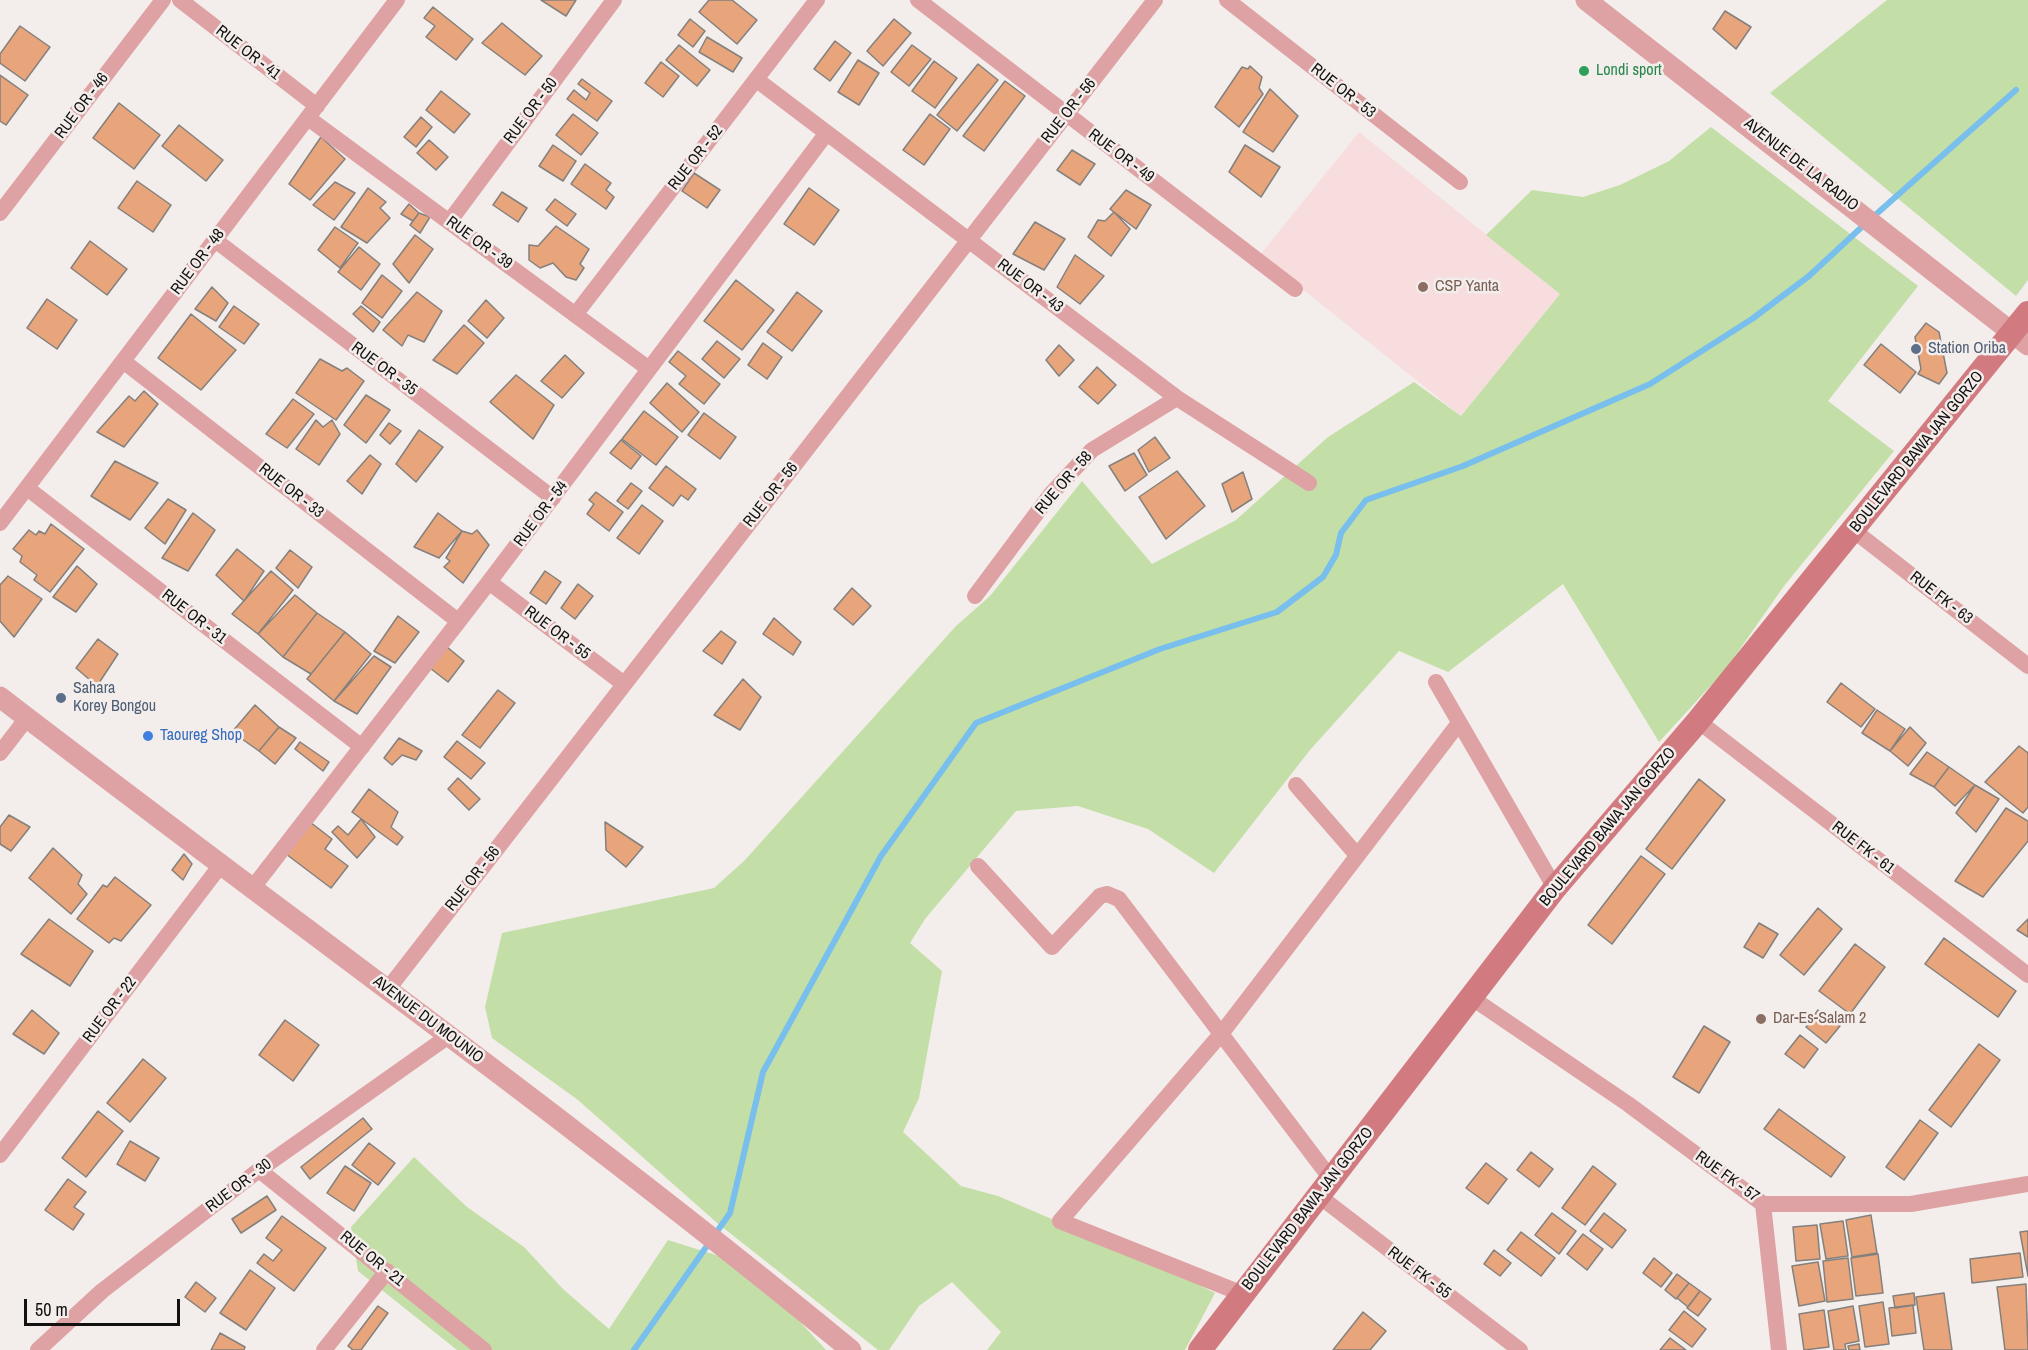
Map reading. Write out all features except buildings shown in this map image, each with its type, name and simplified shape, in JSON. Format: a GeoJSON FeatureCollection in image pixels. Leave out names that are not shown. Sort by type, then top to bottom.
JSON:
{"type":"FeatureCollection","features":[{"type":"Feature","properties":{"kind":"main road","name":"BOULEVARD BAWA JAN GORZO"},"geometry":{"type":"LineString","coordinates":[[1200,1350],[1555,888],[1698,721],[1853,530],[2021,339],[2028,313]]}},
{"type":"Feature","properties":{"kind":"street","name":"RUE OR - 46"},"geometry":{"type":"LineString","coordinates":[[0,213],[163,0]]}},
{"type":"Feature","properties":{"kind":"street","name":"RUE OR - 41"},"geometry":{"type":"LineString","coordinates":[[180,0],[312,112]]}},
{"type":"Feature","properties":{"kind":"street","name":"RUE OR - 48"},"geometry":{"type":"LineString","coordinates":[[0,523],[397,0]]}},
{"type":"Feature","properties":{"kind":"street","name":"RUE OR - 50"},"geometry":{"type":"LineString","coordinates":[[449,222],[614,0]]}},
{"type":"Feature","properties":{"kind":"street","name":"RUE OR - 52"},"geometry":{"type":"LineString","coordinates":[[575,315],[817,0]]}},
{"type":"Feature","properties":{"kind":"street","name":"RUE OR - 49"},"geometry":{"type":"LineString","coordinates":[[918,0],[1295,289]]}},
{"type":"Feature","properties":{"kind":"street","name":"RUE OR - 56"},"geometry":{"type":"LineString","coordinates":[[388,989],[1155,0]]}},
{"type":"Feature","properties":{"kind":"street","name":"RUE OR - 53"},"geometry":{"type":"LineString","coordinates":[[1227,0],[1460,182]]}},
{"type":"Feature","properties":{"kind":"street","name":"AVENUE DE LA RADIO"},"geometry":{"type":"LineString","coordinates":[[1586,0],[2021,339]]}},
{"type":"Feature","properties":{"kind":"street","name":"RUE OR - 43"},"geometry":{"type":"LineString","coordinates":[[757,80],[1177,399],[1309,483]]}},
{"type":"Feature","properties":{"kind":"street","name":"RUE OR - 39"},"geometry":{"type":"LineString","coordinates":[[312,112],[449,222],[649,369]]}},
{"type":"Feature","properties":{"kind":"street","name":"RUE OR - 54"},"geometry":{"type":"LineString","coordinates":[[251,890],[554,498],[826,134]]}},
{"type":"Feature","properties":{"kind":"street","name":"RUE OR - 35"},"geometry":{"type":"LineString","coordinates":[[215,240],[554,498]]}},
{"type":"Feature","properties":{"kind":"street","name":"RUE OR - 33"},"geometry":{"type":"LineString","coordinates":[[123,361],[458,621]]}},
{"type":"Feature","properties":{"kind":"street","name":"RUE OR - 58"},"geometry":{"type":"LineString","coordinates":[[975,596],[1052,494],[1092,450],[1177,399]]}},
{"type":"Feature","properties":{"kind":"street","name":"RUE OR - 31"},"geometry":{"type":"LineString","coordinates":[[27,488],[362,747]]}},
{"type":"Feature","properties":{"kind":"street","name":"RUE FK - 63"},"geometry":{"type":"LineString","coordinates":[[1853,530],[2028,666]]}},
{"type":"Feature","properties":{"kind":"street","name":"RUE OR - 55"},"geometry":{"type":"LineString","coordinates":[[489,582],[624,684]]}},
{"type":"Feature","properties":{"kind":"street"},"geometry":{"type":"LineString","coordinates":[[1436,682],[1555,888]]}},
{"type":"Feature","properties":{"kind":"street","name":"AVENUE DU MOUNIO"},"geometry":{"type":"LineString","coordinates":[[0,697],[220,867],[450,1035],[748,1265],[851,1350]]}},
{"type":"Feature","properties":{"kind":"street"},"geometry":{"type":"LineString","coordinates":[[0,753],[27,718]]}},
{"type":"Feature","properties":{"kind":"street","name":"RUE FK - 61"},"geometry":{"type":"LineString","coordinates":[[1698,721],[2028,975]]}},
{"type":"Feature","properties":{"kind":"street"},"geometry":{"type":"LineString","coordinates":[[1243,1294],[1060,1221],[1221,1034],[1356,854],[1459,723]]}},
{"type":"Feature","properties":{"kind":"street"},"geometry":{"type":"LineString","coordinates":[[1296,785],[1356,854]]}},
{"type":"Feature","properties":{"kind":"street","name":"RUE FK - 55"},"geometry":{"type":"LineString","coordinates":[[978,866],[1052,947],[1100,897],[1107,894],[1119,899],[1275,1101],[1325,1187],[1520,1350]]}},
{"type":"Feature","properties":{"kind":"street","name":"RUE OR - 22"},"geometry":{"type":"LineString","coordinates":[[0,1155],[220,867]]}},
{"type":"Feature","properties":{"kind":"street","name":"RUE FK - 57"},"geometry":{"type":"LineString","coordinates":[[1472,998],[1628,1104],[1763,1204],[1911,1204],[2028,1184]]}},
{"type":"Feature","properties":{"kind":"street","name":"RUE OR - 30"},"geometry":{"type":"LineString","coordinates":[[38,1350],[102,1291],[259,1170],[450,1035]]}},
{"type":"Feature","properties":{"kind":"street","name":"RUE OR - 21"},"geometry":{"type":"LineString","coordinates":[[259,1170],[484,1350]]}},
{"type":"Feature","properties":{"kind":"street"},"geometry":{"type":"LineString","coordinates":[[1763,1204],[1779,1350]]}},
{"type":"Feature","properties":{"kind":"street"},"geometry":{"type":"LineString","coordinates":[[324,1350],[387,1271]]}},
{"type":"Feature","properties":{"kind":"shaded area"},"geometry":{"type":"Polygon","coordinates":[[[1359,132],[1560,294],[1461,416],[1260,255],[1359,132]]]}},
{"type":"Feature","properties":{"kind":"green space"},"geometry":{"type":"Polygon","coordinates":[[[1887,0],[2028,0],[2028,280],[2016,296],[1770,93],[1887,0]]]}},
{"type":"Feature","properties":{"kind":"green space"},"geometry":{"type":"Polygon","coordinates":[[[1711,127],[1918,286],[1828,401],[1894,451],[1784,586],[1726,669],[1659,742],[1563,584],[1448,672],[1399,651],[1310,750],[1214,873],[1148,829],[1078,806],[1016,811],[925,919],[910,943],[942,971],[919,1098],[903,1132],[961,1186],[998,1196],[1164,1267],[1215,1293],[1185,1350],[987,1350],[1001,1332],[952,1282],[919,1306],[889,1350],[878,1350],[716,1222],[578,1100],[492,1038],[485,1007],[502,933],[714,888],[744,861],[956,626],[990,596],[1082,481],[1152,564],[1236,520],[1328,437],[1414,382],[1461,416],[1560,294],[1486,235],[1532,190],[1583,197],[1620,185],[1669,161],[1711,127]]]}},
{"type":"Feature","properties":{"kind":"green space"},"geometry":{"type":"Polygon","coordinates":[[[414,1157],[467,1207],[524,1247],[563,1289],[609,1329],[668,1240],[748,1265],[826,1350],[457,1350],[358,1271],[351,1227],[414,1157]]]}},
{"type":"Feature","properties":{"kind":"waterway"},"geometry":{"type":"LineString","coordinates":[[1873,217],[2016,90]]}},
{"type":"Feature","properties":{"kind":"waterway"},"geometry":{"type":"LineString","coordinates":[[634,1350],[730,1213],[763,1072],[881,856],[976,723],[1160,649],[1277,612],[1323,577],[1336,555],[1341,533],[1366,500],[1463,466],[1650,384],[1752,319],[1809,276],[1865,224]]}},
{"type":"Feature","properties":{"kind":"place","name":"Londi sport"},"geometry":{"type":"Point","coordinates":[1584,71]}},
{"type":"Feature","properties":{"kind":"place","name":"CSP Yanta"},"geometry":{"type":"Point","coordinates":[1423,287]}},
{"type":"Feature","properties":{"kind":"place","name":"Station Oriba"},"geometry":{"type":"Point","coordinates":[1916,349]}},
{"type":"Feature","properties":{"kind":"place","name":"Sahara Korey Bongou"},"geometry":{"type":"Point","coordinates":[61,698]}},
{"type":"Feature","properties":{"kind":"place","name":"Taoureg Shop"},"geometry":{"type":"Point","coordinates":[148,736]}},
{"type":"Feature","properties":{"kind":"place","name":"Dar-Es-Salam 2"},"geometry":{"type":"Point","coordinates":[1761,1019]}}]}
